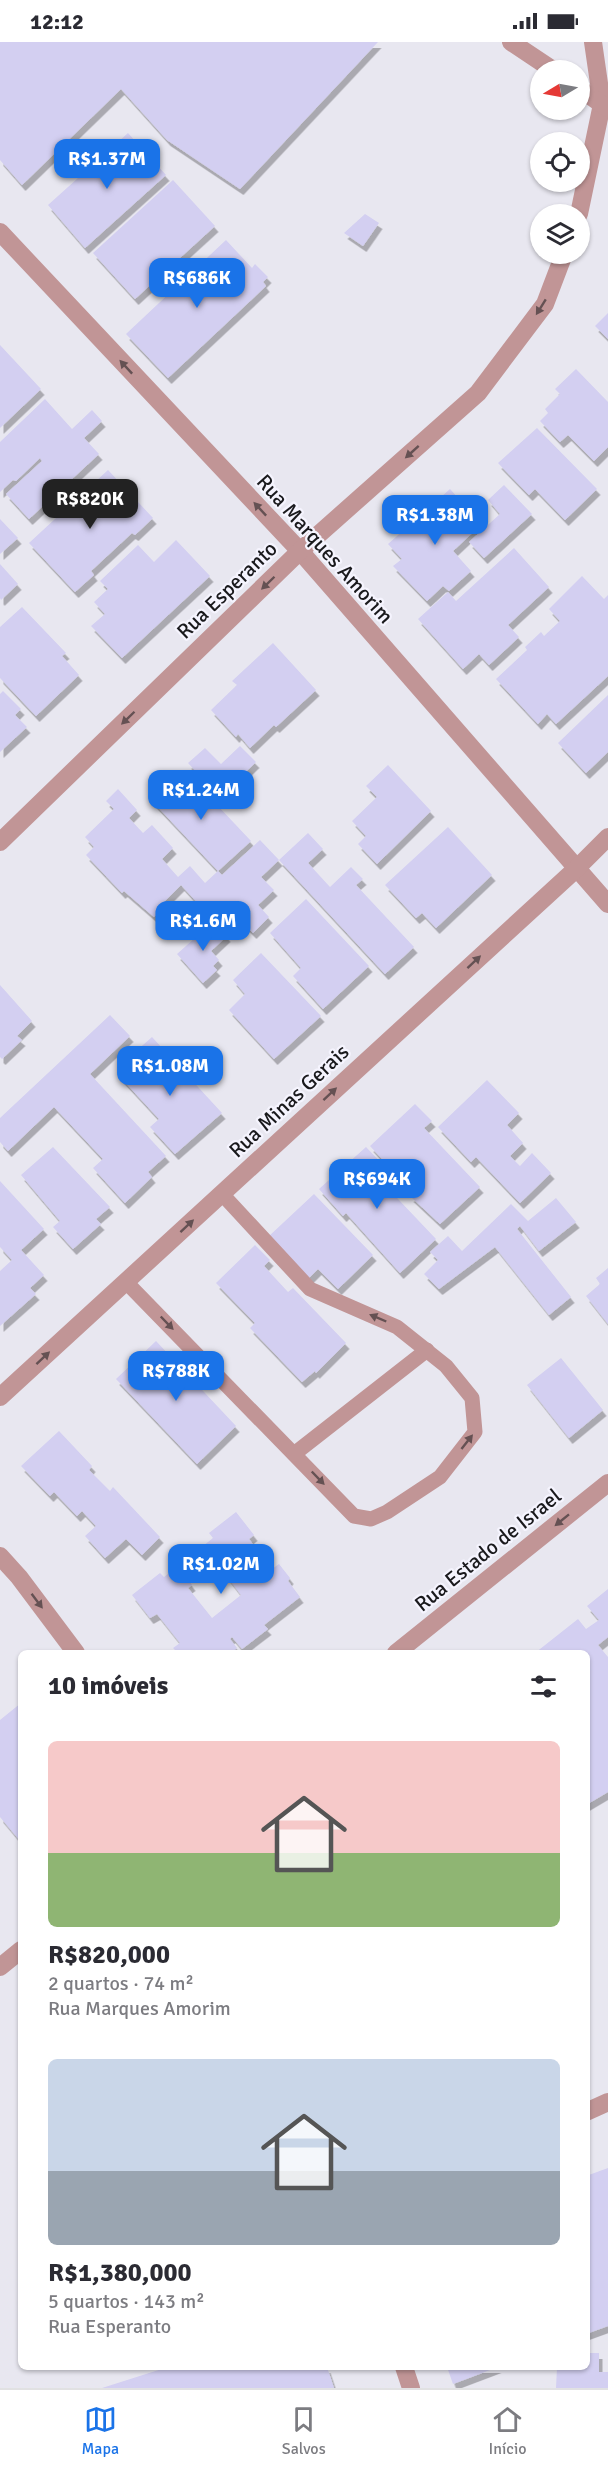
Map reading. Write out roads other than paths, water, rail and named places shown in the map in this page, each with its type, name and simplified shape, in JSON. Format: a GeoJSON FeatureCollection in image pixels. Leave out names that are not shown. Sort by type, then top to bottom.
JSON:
{"type":"FeatureCollection","features":[{"type":"Feature","properties":{"kind":"street"},"geometry":{"type":"LineString","coordinates":[[511,42],[538,60]]}},
{"type":"Feature","properties":{"kind":"street"},"geometry":{"type":"LineString","coordinates":[[581,204],[605,107],[593,42]]}},
{"type":"Feature","properties":{"kind":"street"},"geometry":{"type":"LineString","coordinates":[[590,96],[605,107]]}},
{"type":"Feature","properties":{"kind":"street","name":"Rua Marques Amorim"},"geometry":{"type":"LineString","coordinates":[[0,232],[300,551],[608,904]]}},
{"type":"Feature","properties":{"kind":"street","name":"Rua Esperanto"},"geometry":{"type":"LineString","coordinates":[[0,842],[300,551],[478,393],[545,304],[560,264]]}},
{"type":"Feature","properties":{"kind":"street","name":"Rua Minas Gerais"},"geometry":{"type":"LineString","coordinates":[[0,1398],[576,869],[608,837]]}},
{"type":"Feature","properties":{"kind":"street","name":"Rua Estado de Israel"},"geometry":{"type":"LineString","coordinates":[[400,1650],[608,1483]]}},
{"type":"Feature","properties":{"kind":"street"},"geometry":{"type":"LineString","coordinates":[[0,1556],[19,1577],[74,1650]]}},
{"type":"Feature","properties":{"kind":"street"},"geometry":{"type":"LineString","coordinates":[[0,1967],[18,1952]]}},
{"type":"Feature","properties":{"kind":"street"},"geometry":{"type":"LineString","coordinates":[[590,2110],[608,2102]]}},
{"type":"Feature","properties":{"kind":"street"},"geometry":{"type":"LineString","coordinates":[[405,2370],[411,2388]]}},
{"type":"Feature","properties":{"kind":"lane"},"geometry":{"type":"LineString","coordinates":[[126,1282],[354,1516],[371,1519],[387,1512],[440,1477],[475,1432],[472,1398],[446,1366],[397,1326],[310,1289],[222,1194]]}},
{"type":"Feature","properties":{"kind":"lane"},"geometry":{"type":"LineString","coordinates":[[294,1454],[427,1350]]}}]}
